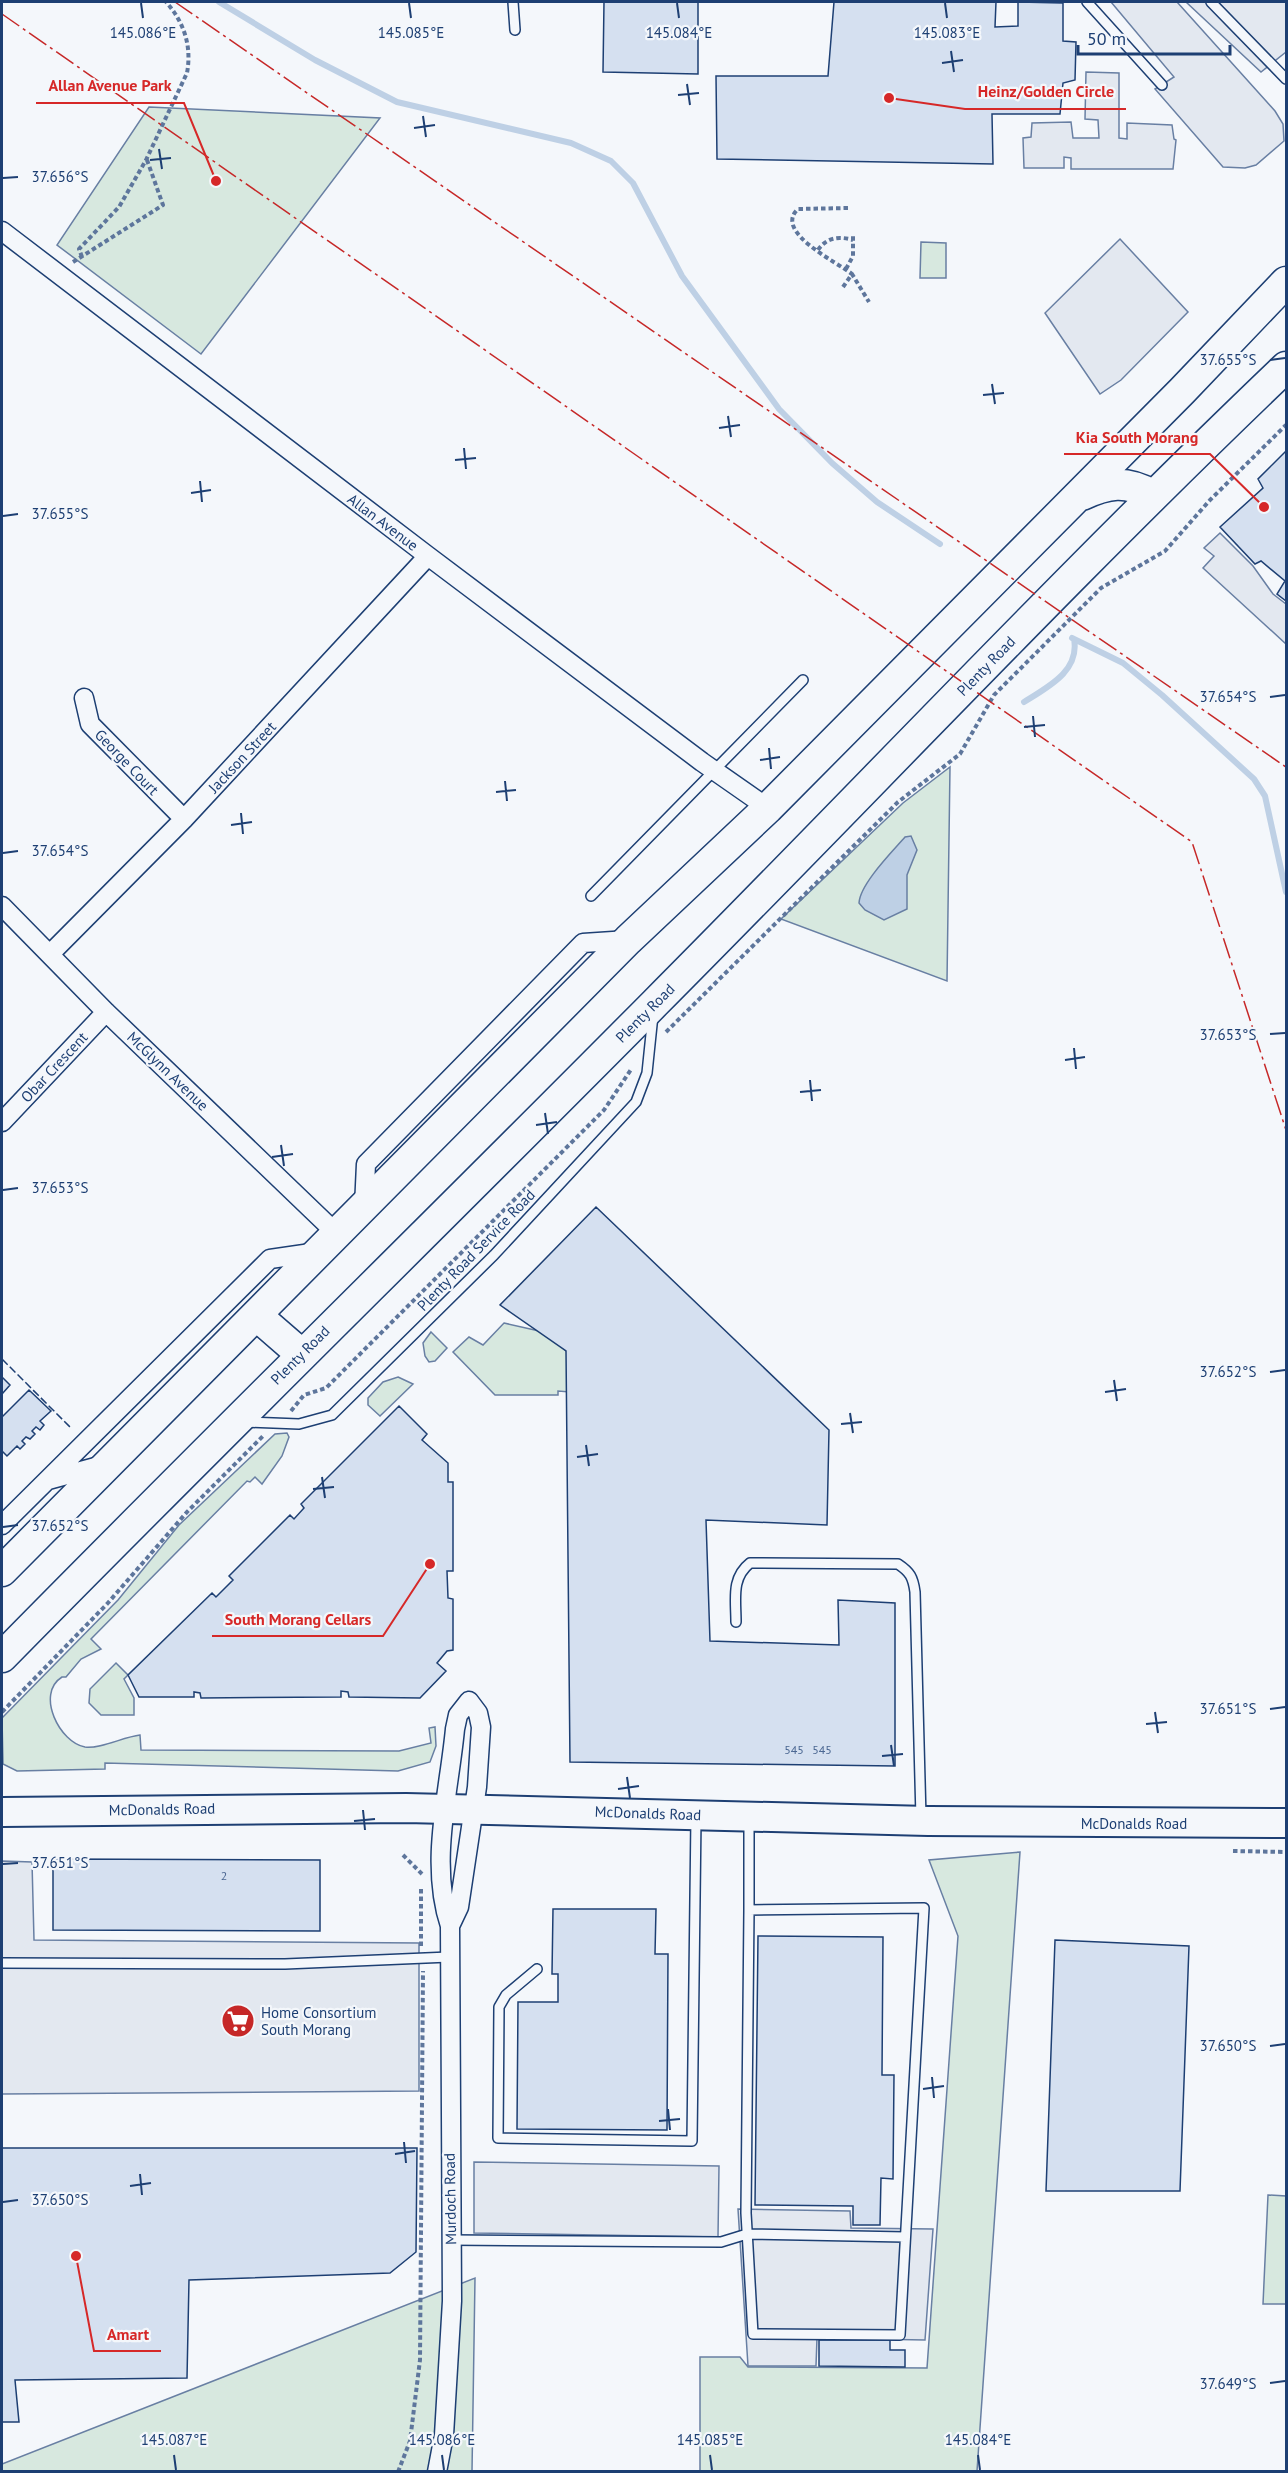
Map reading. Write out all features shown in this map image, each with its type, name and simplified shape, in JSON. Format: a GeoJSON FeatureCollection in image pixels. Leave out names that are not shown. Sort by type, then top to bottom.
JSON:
{"type":"FeatureCollection","features":[{"type":"Feature","properties":{"kind":"highway"},"geometry":{"type":"LineString","coordinates":[[2,1571],[628,940],[768,808],[1287,282]]}},
{"type":"Feature","properties":{"kind":"highway","name":"Plenty Road"},"geometry":{"type":"LineString","coordinates":[[2,1657],[301,1354],[654,1004],[1152,495],[1287,367]]}},
{"type":"Feature","properties":{"kind":"highway"},"geometry":{"type":"LineString","coordinates":[[1076,498],[1117,483],[1134,485],[1152,495]]}},
{"type":"Feature","properties":{"kind":"highway"},"geometry":{"type":"LineString","coordinates":[[256,1315],[301,1354]]}},
{"type":"Feature","properties":{"kind":"main road","name":"McDonalds Road"},"geometry":{"type":"LineString","coordinates":[[4,1810],[446,1808],[921,1821],[1287,1823]]}},
{"type":"Feature","properties":{"kind":"street","name":"Allan Avenue"},"geometry":{"type":"LineString","coordinates":[[2,231],[428,556],[768,808]]}},
{"type":"Feature","properties":{"kind":"street","name":"Jackson Street"},"geometry":{"type":"LineString","coordinates":[[51,953],[184,819],[428,556]]}},
{"type":"Feature","properties":{"kind":"street","name":"George Court"},"geometry":{"type":"LineString","coordinates":[[84,698],[90,724],[184,819]]}},
{"type":"Feature","properties":{"kind":"street","name":"McGlynn Avenue"},"geometry":{"type":"LineString","coordinates":[[2,906],[51,953],[328,1243]]}},
{"type":"Feature","properties":{"kind":"street","name":"Obar Crescent"},"geometry":{"type":"LineString","coordinates":[[2,1122],[106,1012]]}},
{"type":"Feature","properties":{"kind":"street"},"geometry":{"type":"LineString","coordinates":[[2,1526],[270,1259],[328,1243]]}},
{"type":"Feature","properties":{"kind":"street"},"geometry":{"type":"LineString","coordinates":[[47,1481],[109,1464]]}},
{"type":"Feature","properties":{"kind":"street","name":"Murdoch Road"},"geometry":{"type":"LineString","coordinates":[[437,2472],[444,2435],[452,2301],[448,1957],[450,1926],[441,1892],[454,1729],[459,1715],[469,1701],[478,1713],[481,1726],[474,1809],[459,1907],[450,1926]]}},
{"type":"Feature","properties":{"kind":"lane"},"geometry":{"type":"LineString","coordinates":[[513,2],[516,30]]}},
{"type":"Feature","properties":{"kind":"lane"},"geometry":{"type":"LineString","coordinates":[[1087,2],[1162,85]]}},
{"type":"Feature","properties":{"kind":"lane"},"geometry":{"type":"LineString","coordinates":[[1211,2],[1287,79]]}},
{"type":"Feature","properties":{"kind":"lane"},"geometry":{"type":"LineString","coordinates":[[591,896],[803,680]]}},
{"type":"Feature","properties":{"kind":"lane","name":"Plenty Road Service Road"},"geometry":{"type":"LineString","coordinates":[[235,1421],[299,1424],[322,1420],[341,1407],[576,1168],[636,1102],[647,1073],[654,1004]]}},
{"type":"Feature","properties":{"kind":"lane"},"geometry":{"type":"LineString","coordinates":[[736,1622],[736,1584],[739,1571],[750,1563],[898,1564],[908,1570],[913,1578],[915,1592],[921,1821]]}},
{"type":"Feature","properties":{"kind":"lane"},"geometry":{"type":"LineString","coordinates":[[537,1970],[506,1995],[499,2007],[498,2139],[692,2141],[696,1815]]}},
{"type":"Feature","properties":{"kind":"lane"},"geometry":{"type":"LineString","coordinates":[[749,1816],[747,2234],[753,2334],[900,2335],[924,1908],[749,1910]]}},
{"type":"Feature","properties":{"kind":"lane"},"geometry":{"type":"LineString","coordinates":[[2,1963],[285,1964],[448,1957]]}},
{"type":"Feature","properties":{"kind":"lane"},"geometry":{"type":"LineString","coordinates":[[451,2240],[721,2242],[747,2234],[905,2237]]}},
{"type":"Feature","properties":{"kind":"path"},"geometry":{"type":"LineString","coordinates":[[82,257],[78,249],[119,207],[180,93],[189,60],[184,27],[166,2]]}},
{"type":"Feature","properties":{"kind":"path"},"geometry":{"type":"LineString","coordinates":[[58,272],[164,205],[146,160]]}},
{"type":"Feature","properties":{"kind":"path"},"geometry":{"type":"LineString","coordinates":[[848,208],[798,209],[792,215],[792,228],[797,236],[852,274],[869,302]]}},
{"type":"Feature","properties":{"kind":"path"},"geometry":{"type":"LineString","coordinates":[[818,250],[824,242],[841,236],[853,238],[853,256],[846,269]]}},
{"type":"Feature","properties":{"kind":"path"},"geometry":{"type":"LineString","coordinates":[[843,287],[852,274]]}},
{"type":"Feature","properties":{"kind":"path"},"geometry":{"type":"LineString","coordinates":[[661,1037],[898,802],[960,754],[994,695],[1101,588],[1125,572],[1165,551],[1210,500],[1287,425]]}},
{"type":"Feature","properties":{"kind":"path"},"geometry":{"type":"LineString","coordinates":[[290,1412],[304,1395],[326,1388],[604,1110],[637,1062]]}},
{"type":"Feature","properties":{"kind":"path"},"geometry":{"type":"LineString","coordinates":[[2,1712],[107,1604],[187,1512],[266,1433]]}},
{"type":"Feature","properties":{"kind":"path"},"geometry":{"type":"LineString","coordinates":[[1233,1851],[1287,1852]]}},
{"type":"Feature","properties":{"kind":"path"},"geometry":{"type":"LineString","coordinates":[[398,2472],[410,2441],[420,2360],[422,2092]]}},
{"type":"Feature","properties":{"kind":"shaded area"},"geometry":{"type":"Polygon","coordinates":[[[1111,2],[1177,2],[1275,111],[1283,124],[1284,141],[1256,165],[1245,168],[1223,167],[1155,89],[1174,77],[1111,2]]]}},
{"type":"Feature","properties":{"kind":"shaded area"},"geometry":{"type":"Polygon","coordinates":[[[1186,2],[1286,2],[1286,52],[1261,72],[1186,2]]]}},
{"type":"Feature","properties":{"kind":"shaded area"},"geometry":{"type":"Polygon","coordinates":[[[1086,72],[1119,73],[1119,138],[1127,139],[1127,123],[1172,125],[1176,140],[1173,169],[1071,169],[1071,158],[1064,157],[1064,168],[1024,168],[1023,138],[1031,137],[1032,123],[1071,122],[1073,138],[1099,138],[1098,120],[1085,119],[1086,72]]]}},
{"type":"Feature","properties":{"kind":"shaded area"},"geometry":{"type":"Polygon","coordinates":[[[149,107],[380,118],[201,354],[57,245],[149,107]]]}},
{"type":"Feature","properties":{"kind":"shaded area"},"geometry":{"type":"Polygon","coordinates":[[[1120,239],[1188,312],[1121,380],[1100,394],[1045,313],[1120,239]]]}},
{"type":"Feature","properties":{"kind":"shaded area"},"geometry":{"type":"Polygon","coordinates":[[[921,242],[946,243],[946,278],[920,278],[921,242]]]}},
{"type":"Feature","properties":{"kind":"shaded area"},"geometry":{"type":"Polygon","coordinates":[[[1220,533],[1253,566],[1273,594],[1286,604],[1286,644],[1203,568],[1214,556],[1204,548],[1220,533]]]}},
{"type":"Feature","properties":{"kind":"shaded area"},"geometry":{"type":"Polygon","coordinates":[[[950,767],[947,981],[781,919],[903,803],[950,767]]]}},
{"type":"Feature","properties":{"kind":"shaded area"},"geometry":{"type":"Polygon","coordinates":[[[504,1323],[548,1333],[570,1355],[570,1392],[558,1391],[558,1395],[495,1395],[453,1352],[469,1337],[483,1345],[504,1323]]]}},
{"type":"Feature","properties":{"kind":"shaded area"},"geometry":{"type":"Polygon","coordinates":[[[431,1332],[447,1348],[435,1361],[429,1362],[425,1356],[423,1343],[431,1332]]]}},
{"type":"Feature","properties":{"kind":"shaded area"},"geometry":{"type":"Polygon","coordinates":[[[398,1377],[413,1384],[380,1416],[368,1405],[368,1398],[383,1382],[398,1377]]]}},
{"type":"Feature","properties":{"kind":"shaded area"},"geometry":{"type":"Polygon","coordinates":[[[287,1433],[289,1437],[282,1456],[262,1484],[255,1477],[250,1482],[247,1481],[91,1639],[101,1649],[81,1659],[66,1677],[62,1677],[54,1685],[51,1706],[54,1717],[67,1737],[76,1744],[91,1747],[140,1735],[141,1750],[399,1751],[431,1743],[429,1728],[435,1727],[436,1746],[430,1762],[398,1771],[105,1763],[105,1769],[17,1771],[3,1764],[2,1718],[118,1600],[179,1525],[275,1434],[287,1433]]]}},
{"type":"Feature","properties":{"kind":"shaded area"},"geometry":{"type":"Polygon","coordinates":[[[116,1663],[128,1675],[124,1679],[134,1698],[134,1715],[101,1715],[89,1703],[90,1689],[116,1663]]]}},
{"type":"Feature","properties":{"kind":"shaded area"},"geometry":{"type":"Polygon","coordinates":[[[1020,1852],[977,2471],[700,2471],[700,2357],[740,2357],[748,2367],[927,2368],[958,1936],[929,1860],[1020,1852]]]}},
{"type":"Feature","properties":{"kind":"shaded area"},"geometry":{"type":"Polygon","coordinates":[[[2,1861],[32,1862],[34,1940],[419,1943],[419,2091],[2,2094],[2,1861]]]}},
{"type":"Feature","properties":{"kind":"shaded area"},"geometry":{"type":"Polygon","coordinates":[[[474,2162],[719,2166],[718,2237],[474,2233],[474,2162]]]}},
{"type":"Feature","properties":{"kind":"shaded area"},"geometry":{"type":"Polygon","coordinates":[[[1268,2195],[1286,2196],[1286,2304],[1263,2304],[1268,2195]]]}},
{"type":"Feature","properties":{"kind":"shaded area"},"geometry":{"type":"Polygon","coordinates":[[[738,2209],[850,2211],[851,2228],[933,2229],[925,2340],[817,2338],[816,2366],[748,2366],[738,2209]]]}},
{"type":"Feature","properties":{"kind":"shaded area"},"geometry":{"type":"Polygon","coordinates":[[[475,2278],[472,2471],[2,2472],[2,2464],[475,2278]]]}},
{"type":"Feature","properties":{"kind":"water"},"geometry":{"type":"Polygon","coordinates":[[[911,836],[917,850],[907,875],[907,909],[884,920],[865,910],[859,903],[861,895],[885,859],[905,837],[911,836]]]}},
{"type":"Feature","properties":{"kind":"building"},"geometry":{"type":"Polygon","coordinates":[[[604,2],[698,2],[698,74],[603,72],[604,2]]]}},
{"type":"Feature","properties":{"kind":"building"},"geometry":{"type":"Polygon","coordinates":[[[834,2],[996,2],[995,27],[1018,26],[1018,2],[1063,3],[1063,41],[1076,42],[1075,80],[1063,83],[1060,114],[992,114],[993,164],[717,159],[716,76],[828,76],[834,2]]]}},
{"type":"Feature","properties":{"kind":"building"},"geometry":{"type":"Polygon","coordinates":[[[1286,451],[1286,601],[1277,594],[1285,581],[1261,561],[1255,564],[1220,527],[1263,488],[1258,479],[1286,451]]]}},
{"type":"Feature","properties":{"kind":"building"},"geometry":{"type":"Polygon","coordinates":[[[596,1207],[829,1430],[827,1525],[706,1520],[710,1641],[839,1645],[838,1600],[895,1603],[895,1766],[570,1762],[566,1351],[500,1305],[596,1207]]]}},
{"type":"Feature","properties":{"kind":"building"},"geometry":{"type":"Polygon","coordinates":[[[2,1377],[10,1385],[2,1394],[2,1377]]]}},
{"type":"Feature","properties":{"kind":"building"},"geometry":{"type":"Polygon","coordinates":[[[29,1390],[51,1411],[40,1421],[44,1425],[40,1430],[36,1427],[32,1431],[35,1434],[30,1439],[26,1437],[22,1441],[25,1444],[20,1449],[17,1446],[7,1456],[2,1451],[2,1417],[29,1390]]]}},
{"type":"Feature","properties":{"kind":"building"},"geometry":{"type":"Polygon","coordinates":[[[399,1406],[427,1434],[422,1440],[448,1463],[448,1482],[453,1482],[453,1571],[447,1571],[448,1598],[453,1599],[453,1650],[447,1651],[437,1663],[446,1671],[420,1698],[349,1697],[348,1692],[341,1691],[341,1697],[201,1698],[200,1693],[194,1692],[194,1697],[139,1697],[128,1675],[212,1593],[216,1597],[233,1580],[229,1576],[290,1515],[294,1519],[304,1508],[301,1504],[399,1406]]]}},
{"type":"Feature","properties":{"kind":"building"},"geometry":{"type":"Polygon","coordinates":[[[53,1859],[320,1860],[320,1931],[53,1930],[53,1859]]]}},
{"type":"Feature","properties":{"kind":"building"},"geometry":{"type":"Polygon","coordinates":[[[553,1909],[656,1909],[655,1954],[668,1954],[667,2130],[517,2129],[518,2002],[558,2002],[558,1974],[552,1974],[553,1909]]]}},
{"type":"Feature","properties":{"kind":"building"},"geometry":{"type":"Polygon","coordinates":[[[758,1936],[883,1937],[882,2075],[894,2075],[893,2179],[881,2178],[880,2225],[853,2225],[853,2206],[755,2205],[758,1936]]]}},
{"type":"Feature","properties":{"kind":"building"},"geometry":{"type":"Polygon","coordinates":[[[1055,1940],[1189,1946],[1180,2191],[1046,2191],[1055,1940]]]}},
{"type":"Feature","properties":{"kind":"building"},"geometry":{"type":"Polygon","coordinates":[[[2,2148],[417,2148],[416,2252],[390,2273],[189,2280],[187,2378],[15,2380],[19,2422],[2,2422],[2,2148]]]}},
{"type":"Feature","properties":{"kind":"building"},"geometry":{"type":"Polygon","coordinates":[[[819,2340],[890,2340],[890,2350],[905,2350],[905,2367],[819,2366],[819,2340]]]}},
{"type":"Feature","properties":{"kind":"waterway"},"geometry":{"type":"LineString","coordinates":[[219,2],[315,60],[397,102],[571,143],[611,161],[633,183],[682,276],[779,409],[832,463],[877,502],[940,544]]}},
{"type":"Feature","properties":{"kind":"waterway"},"geometry":{"type":"LineString","coordinates":[[1072,638],[1123,663],[1162,695],[1254,779],[1265,796],[1286,892]]}},
{"type":"Feature","properties":{"kind":"waterway"},"geometry":{"type":"LineString","coordinates":[[1024,702],[1052,684],[1067,669],[1075,650],[1074,639]]}},
{"type":"Feature","properties":{"kind":"fence"},"geometry":{"type":"LineString","coordinates":[[2,1359],[71,1428]]}},
{"type":"Feature","properties":{"kind":"power"},"geometry":{"type":"LineString","coordinates":[[175,2],[1286,767]]}},
{"type":"Feature","properties":{"kind":"power"},"geometry":{"type":"LineString","coordinates":[[2,14],[1192,842],[1286,1130]]}},
{"type":"Feature","properties":{"kind":"place","name":"Heinz/Golden Circle"},"geometry":{"type":"Point","coordinates":[889,98]}},
{"type":"Feature","properties":{"kind":"place","name":"Allan Avenue Park"},"geometry":{"type":"Point","coordinates":[216,181]}},
{"type":"Feature","properties":{"kind":"place","name":"Kia South Morang"},"geometry":{"type":"Point","coordinates":[1264,507]}},
{"type":"Feature","properties":{"kind":"place","name":"South Morang Cellars"},"geometry":{"type":"Point","coordinates":[430,1564]}},
{"type":"Feature","properties":{"kind":"place","name":"Home Consortium South Morang"},"geometry":{"type":"Point","coordinates":[238,2021]}},
{"type":"Feature","properties":{"kind":"place","name":"Amart"},"geometry":{"type":"Point","coordinates":[76,2256]}}]}
